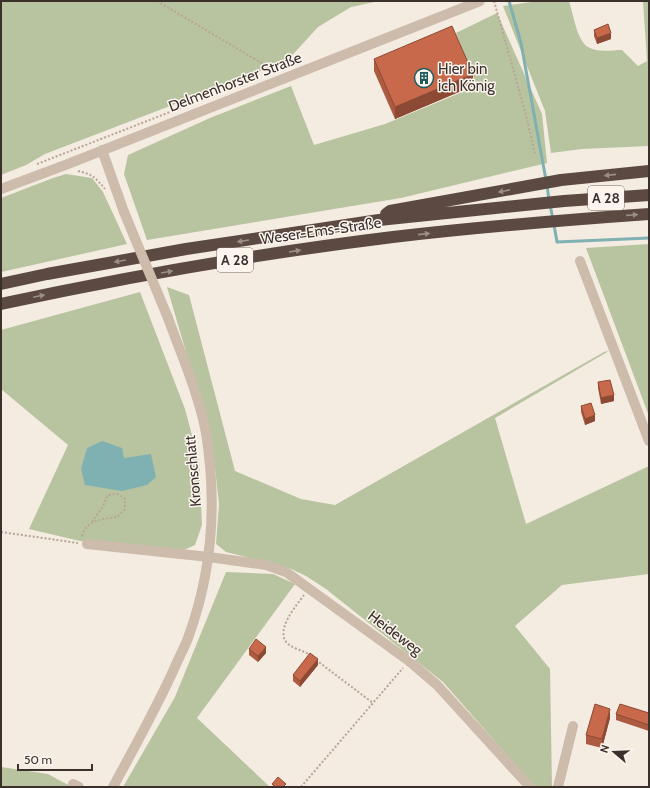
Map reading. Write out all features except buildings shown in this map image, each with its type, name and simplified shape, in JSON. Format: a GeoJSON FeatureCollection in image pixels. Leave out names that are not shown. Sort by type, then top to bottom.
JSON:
{"type":"FeatureCollection","features":[{"type":"Feature","properties":{"kind":"highway"},"geometry":{"type":"LineString","coordinates":[[379,220],[390,211],[561,180],[649,171]]}},
{"type":"Feature","properties":{"kind":"highway","name":"Weser-Ems-Straße"},"geometry":{"type":"LineString","coordinates":[[1,284],[47,274],[186,249],[379,220],[564,201],[649,195]]}},
{"type":"Feature","properties":{"kind":"highway","name":"Weser-Ems-Straße"},"geometry":{"type":"LineString","coordinates":[[1,304],[77,288],[220,262],[289,252],[393,238],[543,222],[649,214]]}},
{"type":"Feature","properties":{"kind":"street","name":"Delmenhorster Straße"},"geometry":{"type":"LineString","coordinates":[[1,189],[68,164],[480,1]]}},
{"type":"Feature","properties":{"kind":"street","name":"Kronschlatt"},"geometry":{"type":"LineString","coordinates":[[102,150],[124,212],[168,318],[192,382],[206,432],[211,482],[212,524],[209,557],[202,592],[188,639],[164,691],[113,787]]}},
{"type":"Feature","properties":{"kind":"street"},"geometry":{"type":"LineString","coordinates":[[580,261],[649,441]]}},
{"type":"Feature","properties":{"kind":"street","name":"Heideweg"},"geometry":{"type":"LineString","coordinates":[[87,544],[209,557],[266,565],[286,572],[409,661],[438,685],[530,787]]}},
{"type":"Feature","properties":{"kind":"street"},"geometry":{"type":"LineString","coordinates":[[558,787],[573,726]]}},
{"type":"Feature","properties":{"kind":"path"},"geometry":{"type":"LineString","coordinates":[[157,1],[286,78]]}},
{"type":"Feature","properties":{"kind":"path"},"geometry":{"type":"LineString","coordinates":[[494,1],[526,115],[535,154]]}},
{"type":"Feature","properties":{"kind":"path"},"geometry":{"type":"LineString","coordinates":[[64,153],[71,172],[77,171],[87,173],[96,178],[106,190]]}},
{"type":"Feature","properties":{"kind":"path"},"geometry":{"type":"LineString","coordinates":[[87,544],[82,537],[84,529],[91,523],[102,508],[108,495],[117,494],[125,499],[125,509],[117,517],[106,518],[91,523]]}},
{"type":"Feature","properties":{"kind":"path"},"geometry":{"type":"LineString","coordinates":[[1,532],[87,544]]}},
{"type":"Feature","properties":{"kind":"path"},"geometry":{"type":"LineString","coordinates":[[309,588],[286,621],[284,636],[288,644],[306,652],[373,703]]}},
{"type":"Feature","properties":{"kind":"path"},"geometry":{"type":"LineString","coordinates":[[301,787],[409,661]]}},
{"type":"Feature","properties":{"kind":"green space"},"geometry":{"type":"Polygon","coordinates":[[[1,1],[379,1],[351,7],[318,27],[287,61],[45,154],[26,165],[1,175],[1,1]]]}},
{"type":"Feature","properties":{"kind":"green space"},"geometry":{"type":"Polygon","coordinates":[[[539,1],[569,1],[578,33],[584,44],[596,50],[622,50],[638,66],[647,61],[643,1],[649,1],[649,146],[582,149],[551,153],[545,111],[503,6],[539,1]]]}},
{"type":"Feature","properties":{"kind":"green space"},"geometry":{"type":"Polygon","coordinates":[[[497,13],[542,114],[547,163],[401,198],[147,240],[124,174],[128,155],[210,118],[291,86],[314,145],[385,124],[477,86],[456,33],[497,13]]]}},
{"type":"Feature","properties":{"kind":"green space"},"geometry":{"type":"Polygon","coordinates":[[[66,174],[92,178],[103,192],[127,244],[1,272],[1,198],[66,174]]]}},
{"type":"Feature","properties":{"kind":"green space"},"geometry":{"type":"Polygon","coordinates":[[[649,244],[649,416],[586,248],[649,244]]]}},
{"type":"Feature","properties":{"kind":"green space"},"geometry":{"type":"Polygon","coordinates":[[[167,287],[189,295],[235,471],[301,499],[335,505],[604,352],[609,351],[495,418],[526,524],[649,466],[649,574],[562,585],[515,626],[550,669],[552,787],[535,787],[443,682],[326,589],[306,576],[289,568],[226,552],[216,544],[219,504],[212,441],[167,287]]]}},
{"type":"Feature","properties":{"kind":"green space"},"geometry":{"type":"Polygon","coordinates":[[[140,292],[185,409],[199,462],[202,525],[195,545],[184,550],[80,541],[29,529],[68,445],[1,389],[1,330],[140,292]]]}},
{"type":"Feature","properties":{"kind":"green space"},"geometry":{"type":"Polygon","coordinates":[[[226,572],[273,574],[295,584],[197,718],[270,787],[123,787],[175,697],[226,572]]]}},
{"type":"Feature","properties":{"kind":"green space"},"geometry":{"type":"Polygon","coordinates":[[[1,767],[48,774],[72,787],[1,787],[1,767]]]}},
{"type":"Feature","properties":{"kind":"water"},"geometry":{"type":"Polygon","coordinates":[[[102,441],[122,448],[124,458],[151,454],[156,477],[147,485],[122,491],[85,485],[81,469],[87,448],[102,441]]]}},
{"type":"Feature","properties":{"kind":"waterway"},"geometry":{"type":"LineString","coordinates":[[509,1],[521,43],[546,180]]}},
{"type":"Feature","properties":{"kind":"waterway"},"geometry":{"type":"LineString","coordinates":[[547,185],[549,200]]}},
{"type":"Feature","properties":{"kind":"waterway"},"geometry":{"type":"LineString","coordinates":[[550,205],[553,219]]}},
{"type":"Feature","properties":{"kind":"waterway"},"geometry":{"type":"LineString","coordinates":[[554,225],[557,242],[649,238]]}},
{"type":"Feature","properties":{"kind":"place","name":"Hier bin ich König"},"geometry":{"type":"Point","coordinates":[424,78]}}]}
